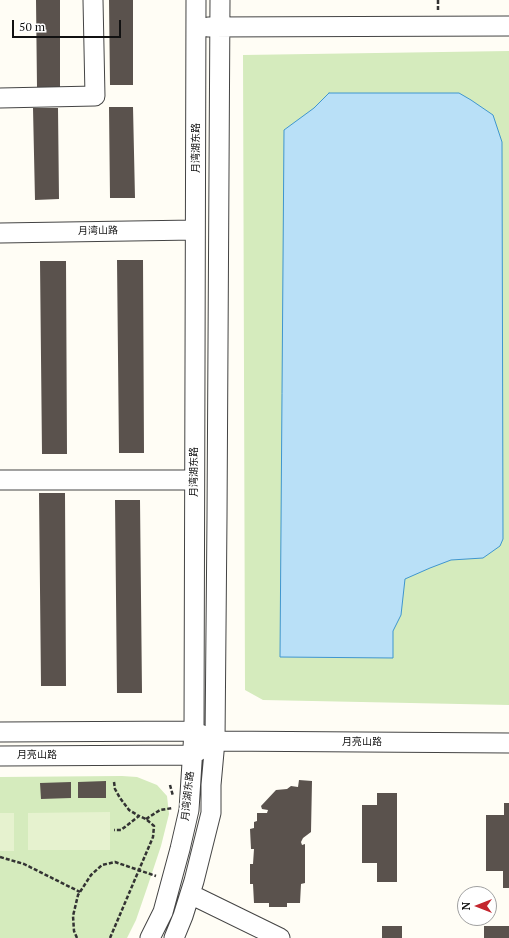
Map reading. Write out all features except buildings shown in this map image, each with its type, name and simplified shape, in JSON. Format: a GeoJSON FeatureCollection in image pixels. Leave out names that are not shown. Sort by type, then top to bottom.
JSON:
{"type":"FeatureCollection","features":[{"type":"Feature","properties":{"kind":"street"},"geometry":{"type":"LineString","coordinates":[[0,98],[95,96],[93,0]]}},
{"type":"Feature","properties":{"kind":"street","name":"月湾湖东路"},"geometry":{"type":"LineString","coordinates":[[150,938],[163,912],[180,849],[188,810],[194,731],[196,0]]}},
{"type":"Feature","properties":{"kind":"street"},"geometry":{"type":"LineString","coordinates":[[174,938],[183,916],[194,881],[211,813],[211,785],[215,741],[218,517],[220,0]]}},
{"type":"Feature","properties":{"kind":"street"},"geometry":{"type":"LineString","coordinates":[[196,27],[509,26]]}},
{"type":"Feature","properties":{"kind":"street","name":"月湾山路"},"geometry":{"type":"LineString","coordinates":[[0,233],[195,230]]}},
{"type":"Feature","properties":{"kind":"street"},"geometry":{"type":"LineString","coordinates":[[0,480],[194,480]]}},
{"type":"Feature","properties":{"kind":"street","name":"月亮山路"},"geometry":{"type":"LineString","coordinates":[[0,732],[194,731],[215,741],[509,743]]}},
{"type":"Feature","properties":{"kind":"street"},"geometry":{"type":"LineString","coordinates":[[192,755],[215,741]]}},
{"type":"Feature","properties":{"kind":"street","name":"月亮山路"},"geometry":{"type":"LineString","coordinates":[[0,756],[192,755]]}},
{"type":"Feature","properties":{"kind":"street"},"geometry":{"type":"LineString","coordinates":[[190,894],[280,938]]}},
{"type":"Feature","properties":{"kind":"path"},"geometry":{"type":"LineString","coordinates":[[110,938],[153,837],[154,826],[146,819],[129,810],[115,789],[114,782]]}},
{"type":"Feature","properties":{"kind":"path"},"geometry":{"type":"LineString","coordinates":[[146,819],[160,810],[173,808]]}},
{"type":"Feature","properties":{"kind":"path"},"geometry":{"type":"LineString","coordinates":[[114,830],[121,830],[139,816]]}},
{"type":"Feature","properties":{"kind":"path"},"geometry":{"type":"LineString","coordinates":[[0,857],[24,864],[80,892]]}},
{"type":"Feature","properties":{"kind":"path"},"geometry":{"type":"LineString","coordinates":[[76,938],[73,916],[78,895],[91,875],[102,865],[115,862],[156,876]]}},
{"type":"Feature","properties":{"kind":"green space"},"geometry":{"type":"Polygon","coordinates":[[[509,51],[509,705],[263,700],[245,690],[243,55],[509,51]]]}},
{"type":"Feature","properties":{"kind":"green space"},"geometry":{"type":"Polygon","coordinates":[[[0,777],[137,777],[157,785],[167,796],[169,814],[161,846],[147,888],[136,920],[127,938],[0,938],[0,777]]]}},
{"type":"Feature","properties":{"kind":"green space"},"geometry":{"type":"Polygon","coordinates":[[[110,812],[110,850],[28,850],[28,813],[110,812]]]}},
{"type":"Feature","properties":{"kind":"green space"},"geometry":{"type":"Polygon","coordinates":[[[0,813],[14,813],[14,851],[0,851],[0,813]]]}},
{"type":"Feature","properties":{"kind":"water"},"geometry":{"type":"Polygon","coordinates":[[[329,93],[459,93],[493,115],[502,142],[503,539],[500,546],[483,558],[451,560],[405,579],[401,615],[393,631],[393,658],[280,657],[284,130],[314,108],[329,93]]]}}]}
